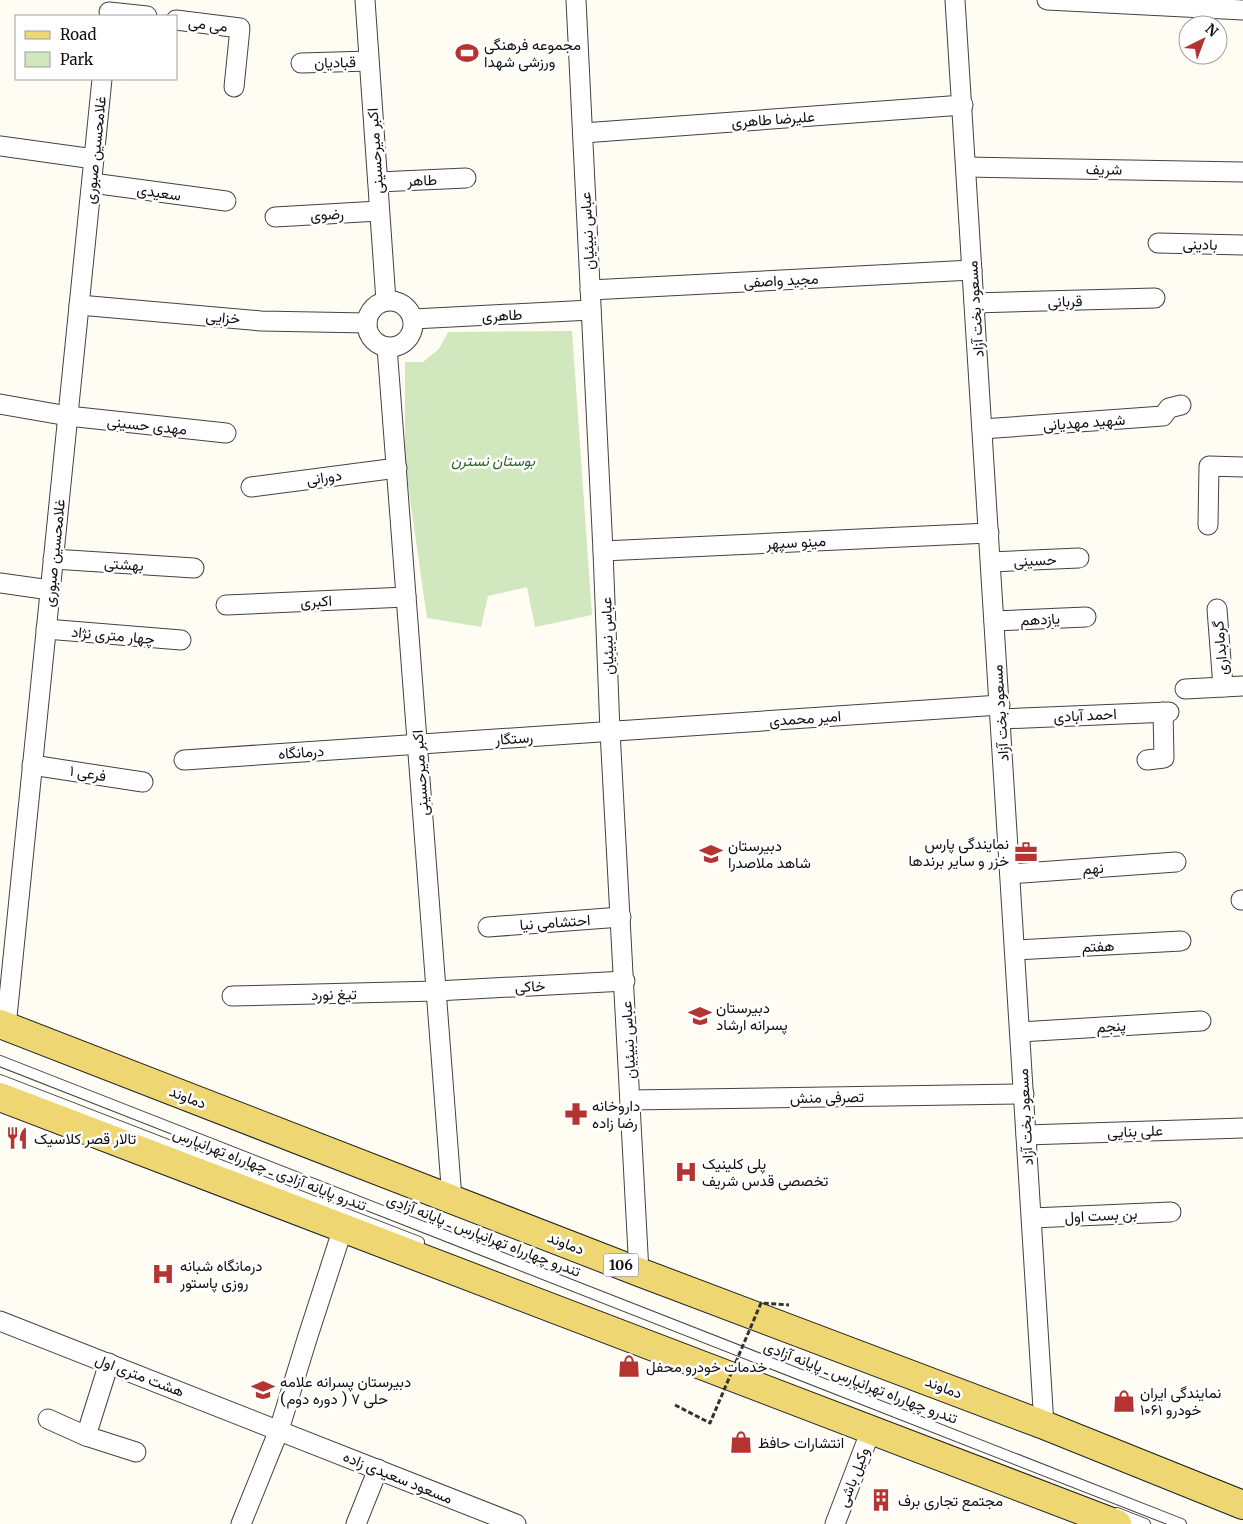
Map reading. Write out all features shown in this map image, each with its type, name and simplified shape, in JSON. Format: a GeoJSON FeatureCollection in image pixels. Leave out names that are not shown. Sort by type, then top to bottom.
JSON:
{"type":"FeatureCollection","features":[{"type":"Feature","properties":{"kind":"main road","name":"دماوند"},"geometry":{"type":"LineString","coordinates":[[3,1026],[639,1272],[1044,1426],[1243,1506]]}},
{"type":"Feature","properties":{"kind":"main road"},"geometry":{"type":"LineString","coordinates":[[0,1097],[1117,1524]]}},
{"type":"Feature","properties":{"kind":"street","name":"اکبر میرحسینی"},"geometry":{"type":"LineString","coordinates":[[365,0],[386,301]]}},
{"type":"Feature","properties":{"kind":"street","name":"عباس نبیئیان"},"geometry":{"type":"LineString","coordinates":[[576,0],[610,731],[622,916],[639,1272]]}},
{"type":"Feature","properties":{"kind":"street","name":"مسعود بخت آزاد"},"geometry":{"type":"LineString","coordinates":[[955,0],[1001,712],[1044,1426]]}},
{"type":"Feature","properties":{"kind":"street"},"geometry":{"type":"LineString","coordinates":[[1047,0],[1243,10]]}},
{"type":"Feature","properties":{"kind":"street"},"geometry":{"type":"LineString","coordinates":[[109,9],[142,15]]}},
{"type":"Feature","properties":{"kind":"street","name":"می می"},"geometry":{"type":"LineString","coordinates":[[178,20],[240,28],[234,87]]}},
{"type":"Feature","properties":{"kind":"street","name":"قبادیان"},"geometry":{"type":"LineString","coordinates":[[301,63],[369,61]]}},
{"type":"Feature","properties":{"kind":"street","name":"غلامحسین صبوری"},"geometry":{"type":"LineString","coordinates":[[3,1026],[32,765],[102,80]]}},
{"type":"Feature","properties":{"kind":"street","name":"علیرضا طاهری"},"geometry":{"type":"LineString","coordinates":[[583,133],[962,104]]}},
{"type":"Feature","properties":{"kind":"street"},"geometry":{"type":"LineString","coordinates":[[0,146],[94,159]]}},
{"type":"Feature","properties":{"kind":"street","name":"شریف"},"geometry":{"type":"LineString","coordinates":[[966,167],[1243,172]]}},
{"type":"Feature","properties":{"kind":"street","name":"طاهر"},"geometry":{"type":"LineString","coordinates":[[378,182],[466,178]]}},
{"type":"Feature","properties":{"kind":"street","name":"سعیدی"},"geometry":{"type":"LineString","coordinates":[[92,183],[226,201]]}},
{"type":"Feature","properties":{"kind":"street","name":"رضوی"},"geometry":{"type":"LineString","coordinates":[[275,217],[379,211]]}},
{"type":"Feature","properties":{"kind":"street","name":"بادینی"},"geometry":{"type":"LineString","coordinates":[[1158,243],[1243,245]]}},
{"type":"Feature","properties":{"kind":"street","name":"مجید واصفی"},"geometry":{"type":"LineString","coordinates":[[590,290],[972,270]]}},
{"type":"Feature","properties":{"kind":"street","name":"قربانی"},"geometry":{"type":"LineString","coordinates":[[974,303],[1155,298]]}},
{"type":"Feature","properties":{"kind":"street"},"geometry":{"type":"LineString","coordinates":[[386,301],[399,302],[406,307],[413,319],[411,334],[400,345],[387,347],[377,343],[368,331],[368,316],[372,309],[386,301]]}},
{"type":"Feature","properties":{"kind":"street","name":"خزایی"},"geometry":{"type":"LineString","coordinates":[[79,305],[261,321],[367,323]]}},
{"type":"Feature","properties":{"kind":"street","name":"طاهری"},"geometry":{"type":"LineString","coordinates":[[413,319],[591,310]]}},
{"type":"Feature","properties":{"kind":"street","name":"اکبر میرحسینی"},"geometry":{"type":"LineString","coordinates":[[387,347],[452,1199]]}},
{"type":"Feature","properties":{"kind":"street","name":"مهدی حسینی"},"geometry":{"type":"LineString","coordinates":[[0,404],[68,416],[226,433]]}},
{"type":"Feature","properties":{"kind":"street","name":"شهید مهدیانی"},"geometry":{"type":"LineString","coordinates":[[982,429],[1163,416],[1168,408],[1181,405]]}},
{"type":"Feature","properties":{"kind":"street"},"geometry":{"type":"LineString","coordinates":[[1208,525],[1209,466],[1243,467]]}},
{"type":"Feature","properties":{"kind":"street","name":"دورانی"},"geometry":{"type":"LineString","coordinates":[[251,487],[396,468]]}},
{"type":"Feature","properties":{"kind":"street","name":"مینو سپهر"},"geometry":{"type":"LineString","coordinates":[[603,551],[988,533]]}},
{"type":"Feature","properties":{"kind":"street","name":"حسینی"},"geometry":{"type":"LineString","coordinates":[[991,562],[1079,558]]}},
{"type":"Feature","properties":{"kind":"street","name":"بهشتی"},"geometry":{"type":"LineString","coordinates":[[53,559],[194,568]]}},
{"type":"Feature","properties":{"kind":"street"},"geometry":{"type":"LineString","coordinates":[[0,583],[50,590]]}},
{"type":"Feature","properties":{"kind":"street","name":"اکبری"},"geometry":{"type":"LineString","coordinates":[[226,605],[406,597]]}},
{"type":"Feature","properties":{"kind":"street","name":"گرمابداری"},"geometry":{"type":"LineString","coordinates":[[1217,609],[1223,687]]}},
{"type":"Feature","properties":{"kind":"street","name":"یازدهم"},"geometry":{"type":"LineString","coordinates":[[994,621],[1086,616]]}},
{"type":"Feature","properties":{"kind":"street","name":"چهار متری نژاد"},"geometry":{"type":"LineString","coordinates":[[46,629],[181,640]]}},
{"type":"Feature","properties":{"kind":"street","name":"گرمابداری"},"geometry":{"type":"LineString","coordinates":[[1185,689],[1243,686]]}},
{"type":"Feature","properties":{"kind":"street","name":"امیر محمدی"},"geometry":{"type":"LineString","coordinates":[[610,731],[1001,712]]}},
{"type":"Feature","properties":{"kind":"street","name":"احمد آبادی"},"geometry":{"type":"LineString","coordinates":[[1001,712],[1166,712],[1164,758],[1147,760]]}},
{"type":"Feature","properties":{"kind":"street","name":"رستگار"},"geometry":{"type":"LineString","coordinates":[[417,744],[610,731]]}},
{"type":"Feature","properties":{"kind":"street","name":"درمانگاه"},"geometry":{"type":"LineString","coordinates":[[184,760],[417,744]]}},
{"type":"Feature","properties":{"kind":"street","name":"فرعی ۱"},"geometry":{"type":"LineString","coordinates":[[32,765],[143,782]]}},
{"type":"Feature","properties":{"kind":"street","name":"نهم"},"geometry":{"type":"LineString","coordinates":[[1010,874],[1176,862]]}},
{"type":"Feature","properties":{"kind":"street","name":"احتشامی نیا"},"geometry":{"type":"LineString","coordinates":[[488,927],[622,916]]}},
{"type":"Feature","properties":{"kind":"street","name":"هفتم"},"geometry":{"type":"LineString","coordinates":[[1015,950],[1181,941]]}},
{"type":"Feature","properties":{"kind":"street","name":"خاکی"},"geometry":{"type":"LineString","coordinates":[[436,991],[625,981]]}},
{"type":"Feature","properties":{"kind":"street","name":"تیغ نورد"},"geometry":{"type":"LineString","coordinates":[[232,996],[436,991]]}},
{"type":"Feature","properties":{"kind":"street","name":"پنجم"},"geometry":{"type":"LineString","coordinates":[[1020,1032],[1201,1021]]}},
{"type":"Feature","properties":{"kind":"street","name":"تصرفی منش"},"geometry":{"type":"LineString","coordinates":[[630,1100],[1024,1094]]}},
{"type":"Feature","properties":{"kind":"street","name":"علی بنایی"},"geometry":{"type":"LineString","coordinates":[[1026,1135],[1243,1128]]}},
{"type":"Feature","properties":{"kind":"street","name":"بن بست اول"},"geometry":{"type":"LineString","coordinates":[[1032,1218],[1171,1212]]}},
{"type":"Feature","properties":{"kind":"street"},"geometry":{"type":"LineString","coordinates":[[241,1524],[279,1430],[306,1339],[343,1228]]}},
{"type":"Feature","properties":{"kind":"street","name":"هشت متری اول"},"geometry":{"type":"LineString","coordinates":[[0,1321],[279,1430]]}},
{"type":"Feature","properties":{"kind":"street"},"geometry":{"type":"LineString","coordinates":[[86,1436],[109,1364]]}},
{"type":"Feature","properties":{"kind":"street"},"geometry":{"type":"LineString","coordinates":[[48,1419],[86,1436],[136,1452]]}},
{"type":"Feature","properties":{"kind":"street","name":"مسعود سعیدی زاده"},"geometry":{"type":"LineString","coordinates":[[279,1430],[516,1524]]}},
{"type":"Feature","properties":{"kind":"street","name":"وکیل باشی"},"geometry":{"type":"LineString","coordinates":[[835,1524],[871,1430]]}},
{"type":"Feature","properties":{"kind":"street"},"geometry":{"type":"LineString","coordinates":[[356,1524],[378,1469]]}},
{"type":"Feature","properties":{"kind":"lane","name":"تندرو چهارراه تهرانپارس ـ پایانه آزادی"},"geometry":{"type":"LineString","coordinates":[[0,1061],[1181,1524]]}},
{"type":"Feature","properties":{"kind":"lane","name":"تندرو پایانه آزادی ـ چهارراه تهرانپارس"},"geometry":{"type":"LineString","coordinates":[[0,1080],[428,1246]]}},
{"type":"Feature","properties":{"kind":"lane"},"geometry":{"type":"LineString","coordinates":[[1042,1484],[1145,1524]]}},
{"type":"Feature","properties":{"kind":"path"},"geometry":{"type":"LineString","coordinates":[[675,1405],[710,1423],[761,1303],[790,1305]]}},
{"type":"Feature","properties":{"kind":"green space","name":"بوستان نسترن"},"geometry":{"type":"Polygon","coordinates":[[[572,331],[592,615],[535,627],[527,587],[488,596],[481,627],[427,618],[405,464],[405,362],[423,362],[439,349],[448,332],[572,331]]]}},
{"type":"Feature","properties":{"kind":"place","name":"مجموعه فرهنگی ورزشی شهدا"},"geometry":{"type":"Point","coordinates":[467,53]}},
{"type":"Feature","properties":{"kind":"place","name":"نمایندگی پارس خزر و سایر برندها"},"geometry":{"type":"Point","coordinates":[1026,852]}},
{"type":"Feature","properties":{"kind":"place","name":"دبیرستان شاهد ملاصدرا"},"geometry":{"type":"Point","coordinates":[711,854]}},
{"type":"Feature","properties":{"kind":"place","name":"دبیرستان پسرانه ارشاد"},"geometry":{"type":"Point","coordinates":[700,1016]}},
{"type":"Feature","properties":{"kind":"place","name":"داروخانه رضا زاده"},"geometry":{"type":"Point","coordinates":[576,1114]}},
{"type":"Feature","properties":{"kind":"place","name":"تالار قصر کلاسیک"},"geometry":{"type":"Point","coordinates":[17,1138]}},
{"type":"Feature","properties":{"kind":"place","name":"پلی کلینیک تخصصی قدس شریف"},"geometry":{"type":"Point","coordinates":[686,1172]}},
{"type":"Feature","properties":{"kind":"place","name":"درمانگاه شبانه روزی پاستور"},"geometry":{"type":"Point","coordinates":[163,1274]}},
{"type":"Feature","properties":{"kind":"place","name":"خدمات خودرو محفل"},"geometry":{"type":"Point","coordinates":[629,1366]}},
{"type":"Feature","properties":{"kind":"place","name":"دبیرستان پسرانه علامه حلی ۷ ( دوره دوم)"},"geometry":{"type":"Point","coordinates":[263,1390]}},
{"type":"Feature","properties":{"kind":"place","name":"نمایندگی ایران خودرو ۱۰۶۱"},"geometry":{"type":"Point","coordinates":[1124,1401]}},
{"type":"Feature","properties":{"kind":"place","name":"انتشارات حافظ"},"geometry":{"type":"Point","coordinates":[741,1442]}},
{"type":"Feature","properties":{"kind":"place","name":"مجتمع تجاری برف"},"geometry":{"type":"Point","coordinates":[881,1500]}}]}
